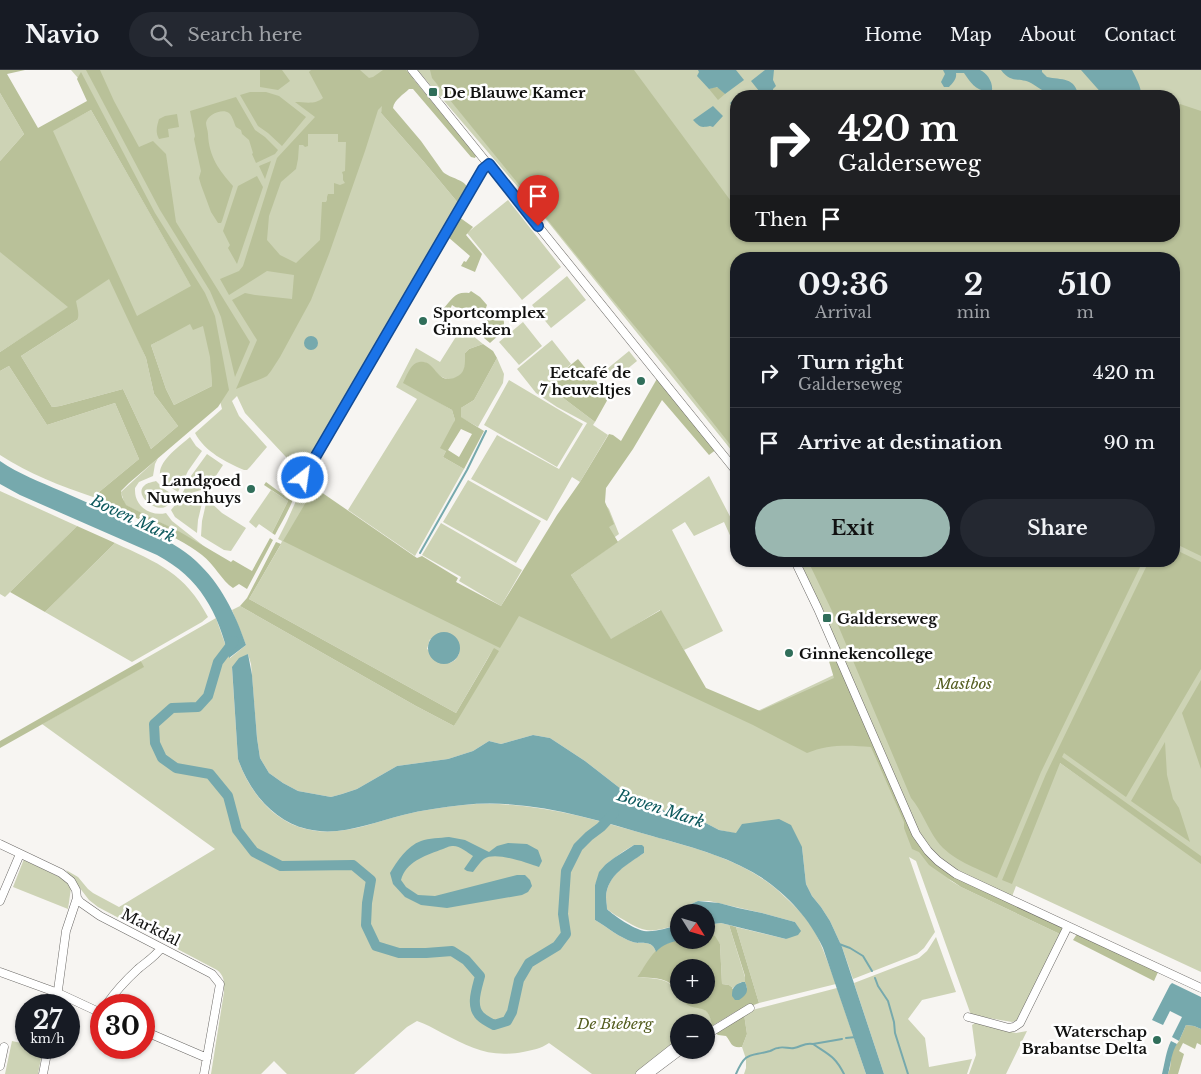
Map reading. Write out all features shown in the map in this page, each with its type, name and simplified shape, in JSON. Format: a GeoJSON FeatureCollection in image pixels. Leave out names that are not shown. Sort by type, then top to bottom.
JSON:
{"type":"FeatureCollection","features":[{"type":"Feature","properties":{"kind":"street"},"geometry":{"type":"LineString","coordinates":[[412,70],[730,464]]}},
{"type":"Feature","properties":{"kind":"street"},"geometry":{"type":"LineString","coordinates":[[303,478],[483,169],[489,164]]}},
{"type":"Feature","properties":{"kind":"street"},"geometry":{"type":"LineString","coordinates":[[798,567],[916,834],[928,851],[956,874],[1201,988]]}},
{"type":"Feature","properties":{"kind":"street","name":"Markdal"},"geometry":{"type":"LineString","coordinates":[[0,844],[60,872],[72,880],[80,902],[100,916],[212,974],[220,984],[204,1074]]}},
{"type":"Feature","properties":{"kind":"street"},"geometry":{"type":"LineString","coordinates":[[0,901],[20,854]]}},
{"type":"Feature","properties":{"kind":"street"},"geometry":{"type":"LineString","coordinates":[[58,993],[66,932],[77,898]]}},
{"type":"Feature","properties":{"kind":"street"},"geometry":{"type":"LineString","coordinates":[[968,1018],[1009,1028],[1020,1023],[1068,926]]}},
{"type":"Feature","properties":{"kind":"street"},"geometry":{"type":"LineString","coordinates":[[114,994],[162,948]]}},
{"type":"Feature","properties":{"kind":"street"},"geometry":{"type":"LineString","coordinates":[[0,972],[58,993],[90,1007]]}},
{"type":"Feature","properties":{"kind":"street"},"geometry":{"type":"LineString","coordinates":[[715,1029],[750,1008]]}},
{"type":"Feature","properties":{"kind":"street"},"geometry":{"type":"LineString","coordinates":[[155,1036],[207,1058]]}},
{"type":"Feature","properties":{"kind":"street"},"geometry":{"type":"LineString","coordinates":[[0,1066],[4,1047]]}},
{"type":"Feature","properties":{"kind":"street"},"geometry":{"type":"LineString","coordinates":[[640,1074],[670,1050]]}},
{"type":"Feature","properties":{"kind":"street"},"geometry":{"type":"LineString","coordinates":[[649,1074],[670,1056]]}},
{"type":"Feature","properties":{"kind":"street"},"geometry":{"type":"LineString","coordinates":[[43,1074],[46,1059]]}},
{"type":"Feature","properties":{"kind":"green space"},"geometry":{"type":"Polygon","coordinates":[[[0,70],[25,70],[7,74],[38,128],[87,101],[77,79],[81,72],[155,213],[205,293],[215,316],[229,390],[218,407],[121,491],[126,505],[180,532],[231,562],[233,560],[252,571],[270,538],[273,540],[247,589],[239,584],[233,588],[206,559],[184,543],[93,497],[139,459],[115,403],[47,425],[9,366],[0,371],[0,352],[68,307],[0,252],[0,161],[24,134],[0,93],[0,70]],[[91,110],[53,131],[137,316],[191,286],[91,110]],[[109,279],[76,301],[77,320],[21,356],[52,407],[123,389],[151,449],[178,426],[154,394],[146,358],[109,279]],[[190,324],[151,345],[166,389],[174,405],[212,386],[210,357],[203,326],[193,330],[190,324]]]}},
{"type":"Feature","properties":{"kind":"green space"},"geometry":{"type":"Polygon","coordinates":[[[71,70],[1201,70],[1201,972],[1016,886],[1008,907],[948,879],[1062,935],[1018,1020],[1012,1022],[971,1015],[916,861],[909,857],[935,932],[924,948],[917,954],[853,979],[842,947],[830,921],[806,884],[802,847],[719,830],[700,820],[676,818],[642,798],[630,796],[585,761],[550,738],[533,735],[501,744],[489,741],[473,751],[448,759],[397,766],[357,789],[331,797],[298,791],[283,783],[269,773],[260,758],[251,664],[248,654],[232,668],[238,759],[256,794],[275,814],[286,821],[298,827],[311,830],[335,831],[357,828],[403,815],[440,808],[486,804],[509,805],[555,811],[600,821],[701,850],[737,864],[754,874],[770,884],[795,906],[815,932],[836,984],[759,1003],[736,927],[786,939],[798,927],[795,922],[709,901],[698,901],[691,904],[670,904],[670,927],[644,930],[632,925],[607,909],[606,897],[610,882],[619,870],[644,853],[634,845],[606,864],[595,885],[595,920],[628,940],[652,945],[656,952],[637,977],[665,981],[670,985],[670,1004],[689,1004],[701,1008],[709,1014],[670,1014],[670,1049],[637,1074],[592,1074],[549,1043],[543,1047],[523,1052],[511,1054],[490,1053],[471,1047],[417,1021],[407,1027],[354,1074],[287,1074],[274,1061],[261,1074],[211,1074],[224,992],[221,975],[217,970],[98,907],[89,900],[66,870],[78,877],[93,893],[119,907],[215,849],[42,724],[143,667],[141,661],[216,618],[230,658],[246,645],[232,610],[240,606],[454,726],[492,651],[456,713],[249,599],[280,546],[282,541],[278,539],[305,481],[312,492],[309,497],[507,612],[590,486],[609,509],[619,534],[560,577],[609,650],[745,717],[842,671],[801,567],[1180,567],[1180,252],[730,252],[730,449],[548,222],[420,73],[383,105],[381,113],[459,204],[300,472],[245,413],[237,396],[232,401],[239,416],[267,447],[247,470],[244,470],[223,460],[210,451],[195,433],[222,409],[211,365],[212,386],[174,405],[166,389],[151,345],[158,341],[135,333],[146,358],[154,394],[178,426],[151,449],[123,389],[52,407],[21,356],[77,320],[66,309],[0,352],[0,172],[53,127],[55,129],[91,110],[189,282],[78,78],[71,70]],[[430,639],[427,649],[450,663],[459,654],[430,639]],[[1060,758],[1060,763],[1170,841],[1060,758]]]}},
{"type":"Feature","properties":{"kind":"green space"},"geometry":{"type":"Polygon","coordinates":[[[86,70],[100,70],[114,101],[139,147],[153,141],[166,154],[176,222],[250,342],[235,377],[221,317],[210,291],[160,210],[86,70]]]}},
{"type":"Feature","properties":{"kind":"green space"},"geometry":{"type":"Polygon","coordinates":[[[260,70],[282,70],[290,81],[278,90],[260,87],[260,70]]]}},
{"type":"Feature","properties":{"kind":"green space"},"geometry":{"type":"Polygon","coordinates":[[[311,70],[360,70],[369,78],[383,70],[406,70],[476,156],[475,158],[471,157],[413,89],[409,89],[395,102],[393,108],[421,141],[443,172],[464,183],[468,189],[459,204],[381,113],[382,106],[378,110],[329,254],[311,300],[280,357],[267,376],[236,389],[257,340],[232,300],[245,293],[292,299],[294,275],[267,271],[229,295],[220,279],[239,271],[243,266],[277,158],[315,117],[295,102],[313,102],[323,98],[309,72],[311,70]],[[308,134],[308,146],[299,145],[296,169],[281,182],[269,216],[267,240],[280,255],[296,263],[320,240],[322,202],[326,202],[328,194],[334,194],[334,183],[340,185],[345,183],[342,172],[345,171],[346,142],[338,142],[338,134],[308,134]]]}},
{"type":"Feature","properties":{"kind":"green space"},"geometry":{"type":"Polygon","coordinates":[[[430,70],[634,70],[730,200],[730,242],[1180,242],[1180,104],[1201,111],[1201,556],[1180,546],[1180,252],[730,252],[730,444],[669,367],[432,78],[430,70]]]}},
{"type":"Feature","properties":{"kind":"green space"},"geometry":{"type":"Polygon","coordinates":[[[715,87],[725,94],[718,100],[709,89],[715,87]]]}},
{"type":"Feature","properties":{"kind":"green space"},"geometry":{"type":"Polygon","coordinates":[[[250,92],[266,92],[279,96],[306,117],[282,146],[258,126],[240,95],[250,92]]]}},
{"type":"Feature","properties":{"kind":"green space"},"geometry":{"type":"Polygon","coordinates":[[[0,93],[24,134],[0,161],[0,93]]]}},
{"type":"Feature","properties":{"kind":"green space"},"geometry":{"type":"Polygon","coordinates":[[[236,97],[255,130],[278,150],[275,154],[256,163],[249,140],[236,127],[229,113],[223,111],[209,117],[206,124],[210,150],[219,169],[233,186],[222,221],[218,223],[211,212],[199,178],[201,171],[190,111],[236,97]]]}},
{"type":"Feature","properties":{"kind":"green space"},"geometry":{"type":"Polygon","coordinates":[[[177,114],[179,127],[168,129],[169,137],[159,139],[157,127],[159,119],[177,114]]]}},
{"type":"Feature","properties":{"kind":"green space"},"geometry":{"type":"Polygon","coordinates":[[[271,161],[265,179],[259,166],[271,161]]]}},
{"type":"Feature","properties":{"kind":"green space"},"geometry":{"type":"Polygon","coordinates":[[[257,176],[263,187],[237,264],[228,248],[230,245],[223,231],[238,186],[257,176]]]}},
{"type":"Feature","properties":{"kind":"green space"},"geometry":{"type":"Polygon","coordinates":[[[508,200],[561,267],[522,300],[467,233],[508,200]]]}},
{"type":"Feature","properties":{"kind":"green space"},"geometry":{"type":"Polygon","coordinates":[[[459,217],[473,227],[466,235],[482,254],[475,272],[461,266],[470,256],[448,237],[459,217]]]}},
{"type":"Feature","properties":{"kind":"green space"},"geometry":{"type":"Polygon","coordinates":[[[567,276],[586,300],[551,328],[532,305],[567,276]]]}},
{"type":"Feature","properties":{"kind":"green space"},"geometry":{"type":"Polygon","coordinates":[[[471,291],[487,305],[480,313],[452,305],[449,312],[444,308],[457,294],[469,293],[471,291]]]}},
{"type":"Feature","properties":{"kind":"green space"},"geometry":{"type":"Polygon","coordinates":[[[492,310],[499,311],[504,325],[501,333],[490,343],[484,338],[486,323],[492,310]]]}},
{"type":"Feature","properties":{"kind":"green space"},"geometry":{"type":"Polygon","coordinates":[[[523,322],[542,346],[519,365],[499,342],[523,322]]]}},
{"type":"Feature","properties":{"kind":"green space"},"geometry":{"type":"Polygon","coordinates":[[[462,327],[483,344],[469,349],[465,353],[465,368],[460,376],[446,379],[424,362],[404,382],[452,410],[455,420],[443,457],[464,469],[415,556],[348,510],[417,399],[396,387],[416,348],[440,362],[462,327]]]}},
{"type":"Feature","properties":{"kind":"green space"},"geometry":{"type":"Polygon","coordinates":[[[552,340],[571,364],[546,385],[595,422],[593,425],[608,435],[580,482],[572,477],[547,521],[471,479],[497,435],[559,469],[587,423],[536,393],[517,369],[552,340]]]}},
{"type":"Feature","properties":{"kind":"green space"},"geometry":{"type":"Polygon","coordinates":[[[483,344],[493,351],[497,358],[474,400],[461,408],[461,417],[484,431],[464,469],[443,457],[446,451],[440,448],[455,420],[452,410],[403,383],[412,367],[416,363],[423,362],[428,363],[444,378],[456,377],[462,373],[465,364],[465,353],[469,349],[483,344]],[[461,429],[448,450],[459,457],[472,434],[461,429]]]}},
{"type":"Feature","properties":{"kind":"green space"},"geometry":{"type":"Polygon","coordinates":[[[629,351],[637,361],[615,379],[607,369],[629,351]]]}},
{"type":"Feature","properties":{"kind":"green space"},"geometry":{"type":"Polygon","coordinates":[[[497,358],[504,374],[503,383],[478,427],[460,417],[461,408],[474,400],[497,358]]]}},
{"type":"Feature","properties":{"kind":"green space"},"geometry":{"type":"Polygon","coordinates":[[[578,359],[609,397],[595,422],[546,385],[578,359]]]}},
{"type":"Feature","properties":{"kind":"green space"},"geometry":{"type":"Polygon","coordinates":[[[9,366],[47,425],[115,403],[139,459],[93,497],[45,479],[0,455],[0,371],[9,366]]]}},
{"type":"Feature","properties":{"kind":"green space"},"geometry":{"type":"Polygon","coordinates":[[[658,377],[717,449],[709,455],[662,400],[633,449],[606,488],[605,502],[614,524],[609,527],[618,542],[571,575],[611,639],[661,610],[706,688],[760,711],[834,678],[828,658],[835,655],[918,839],[934,860],[1065,929],[1062,935],[961,887],[929,865],[919,852],[912,849],[904,828],[904,822],[871,747],[831,747],[807,753],[753,725],[519,616],[500,648],[283,541],[312,492],[305,481],[417,558],[422,556],[458,578],[456,582],[501,606],[609,434],[621,441],[658,377]]]}},
{"type":"Feature","properties":{"kind":"green space"},"geometry":{"type":"Polygon","coordinates":[[[509,380],[583,424],[557,467],[484,425],[509,380]]]}},
{"type":"Feature","properties":{"kind":"green space"},"geometry":{"type":"Polygon","coordinates":[[[190,437],[202,451],[188,471],[178,492],[162,480],[161,468],[168,456],[190,437]]]}},
{"type":"Feature","properties":{"kind":"green space"},"geometry":{"type":"Polygon","coordinates":[[[207,454],[223,465],[208,488],[182,494],[191,476],[207,454]]]}},
{"type":"Feature","properties":{"kind":"green space"},"geometry":{"type":"Polygon","coordinates":[[[158,458],[153,476],[139,482],[135,488],[135,496],[139,504],[149,512],[166,513],[172,521],[205,547],[125,505],[121,492],[158,458]]]}},
{"type":"Feature","properties":{"kind":"green space"},"geometry":{"type":"Polygon","coordinates":[[[709,476],[730,516],[730,535],[724,522],[694,536],[685,522],[672,530],[723,631],[684,650],[660,610],[611,640],[571,575],[709,476]]]}},
{"type":"Feature","properties":{"kind":"green space"},"geometry":{"type":"Polygon","coordinates":[[[296,478],[293,500],[275,535],[272,533],[288,501],[264,485],[266,482],[289,499],[296,478]]]}},
{"type":"Feature","properties":{"kind":"green space"},"geometry":{"type":"Polygon","coordinates":[[[468,480],[541,521],[516,563],[443,522],[468,480]]]}},
{"type":"Feature","properties":{"kind":"green space"},"geometry":{"type":"Polygon","coordinates":[[[156,481],[175,496],[170,504],[165,507],[160,508],[151,505],[143,497],[142,489],[145,485],[156,481]]]}},
{"type":"Feature","properties":{"kind":"green space"},"geometry":{"type":"Polygon","coordinates":[[[271,490],[288,501],[272,533],[259,524],[256,528],[249,522],[271,490]]]}},
{"type":"Feature","properties":{"kind":"green space"},"geometry":{"type":"Polygon","coordinates":[[[0,491],[77,526],[5,597],[0,594],[0,491]]]}},
{"type":"Feature","properties":{"kind":"green space"},"geometry":{"type":"Polygon","coordinates":[[[204,495],[197,533],[175,517],[171,510],[180,499],[184,501],[204,495]]]}},
{"type":"Feature","properties":{"kind":"green space"},"geometry":{"type":"Polygon","coordinates":[[[207,499],[222,513],[246,528],[231,551],[224,550],[201,536],[207,499]]]}},
{"type":"Feature","properties":{"kind":"green space"},"geometry":{"type":"Polygon","coordinates":[[[441,523],[522,570],[501,606],[459,581],[461,577],[422,555],[441,523]]]}},
{"type":"Feature","properties":{"kind":"green space"},"geometry":{"type":"Polygon","coordinates":[[[77,526],[115,543],[45,612],[10,592],[77,526]]]}},
{"type":"Feature","properties":{"kind":"green space"},"geometry":{"type":"Polygon","coordinates":[[[276,542],[281,544],[249,599],[456,713],[494,648],[499,651],[454,726],[240,606],[247,598],[276,542]]]}},
{"type":"Feature","properties":{"kind":"green space"},"geometry":{"type":"Polygon","coordinates":[[[115,543],[169,571],[190,590],[208,617],[132,662],[45,612],[115,543]]]}},
{"type":"Feature","properties":{"kind":"green space"},"geometry":{"type":"Polygon","coordinates":[[[1180,552],[1201,562],[1201,669],[1126,797],[1064,753],[1062,757],[1201,856],[1201,864],[1060,763],[1012,884],[1002,880],[1046,774],[1146,567],[1180,567],[1180,552]]]}},
{"type":"Feature","properties":{"kind":"green space","name":"Mastbos"},"geometry":{"type":"Polygon","coordinates":[[[811,567],[1140,567],[1041,772],[997,878],[949,853],[933,836],[911,798],[832,611],[811,567]]]}},
{"type":"Feature","properties":{"kind":"green space"},"geometry":{"type":"Polygon","coordinates":[[[141,661],[144,667],[0,748],[0,741],[141,661]]]}},
{"type":"Feature","properties":{"kind":"green space"},"geometry":{"type":"Polygon","coordinates":[[[1201,680],[1201,769],[1182,713],[1201,680]]]}},
{"type":"Feature","properties":{"kind":"green space"},"geometry":{"type":"Polygon","coordinates":[[[1165,742],[1167,775],[1173,799],[1179,808],[1190,842],[1131,801],[1165,742]]]}},
{"type":"Feature","properties":{"kind":"green space"},"geometry":{"type":"Polygon","coordinates":[[[24,859],[69,882],[71,888],[68,909],[13,887],[24,859]]]}},
{"type":"Feature","properties":{"kind":"green space"},"geometry":{"type":"Polygon","coordinates":[[[715,924],[729,925],[745,977],[745,982],[741,982],[733,988],[722,984],[720,944],[715,939],[715,924]]]}},
{"type":"Feature","properties":{"kind":"green space"},"geometry":{"type":"Polygon","coordinates":[[[729,925],[736,927],[759,1003],[735,1012],[715,1024],[715,1014],[708,1014],[705,1010],[686,1004],[715,1004],[715,959],[670,959],[670,984],[665,980],[657,978],[637,977],[653,954],[664,944],[670,942],[670,949],[715,949],[715,936],[720,944],[722,984],[729,985],[732,989],[747,988],[745,976],[729,925]]]}},
{"type":"Feature","properties":{"kind":"green space"},"geometry":{"type":"Polygon","coordinates":[[[1077,934],[1158,972],[1154,981],[1073,940],[1077,934]]]}},
{"type":"Feature","properties":{"kind":"green space"},"geometry":{"type":"Polygon","coordinates":[[[936,937],[956,992],[922,1000],[908,1019],[925,1038],[929,1067],[972,1059],[967,1074],[884,1074],[854,983],[919,958],[927,951],[936,937]]]}},
{"type":"Feature","properties":{"kind":"green space"},"geometry":{"type":"Polygon","coordinates":[[[837,988],[866,1074],[744,1074],[746,1059],[742,1047],[747,1034],[744,1014],[752,1010],[837,988]]]}},
{"type":"Feature","properties":{"kind":"green space"},"geometry":{"type":"Polygon","coordinates":[[[744,1014],[747,1034],[742,1047],[733,1046],[726,1036],[718,1035],[715,1031],[744,1014]]]}},
{"type":"Feature","properties":{"kind":"green space"},"geometry":{"type":"Polygon","coordinates":[[[975,1023],[1016,1033],[1027,1031],[1006,1074],[969,1074],[976,1055],[972,1025],[975,1023]]]}},
{"type":"Feature","properties":{"kind":"green space"},"geometry":{"type":"Polygon","coordinates":[[[1186,1025],[1201,1029],[1201,1045],[1197,1043],[1195,1049],[1183,1043],[1179,1051],[1184,1054],[1178,1074],[1168,1074],[1172,1051],[1186,1025]]]}},
{"type":"Feature","properties":{"kind":"green space"},"geometry":{"type":"Polygon","coordinates":[[[12,1041],[15,1042],[15,1059],[41,1059],[38,1074],[5,1074],[12,1041]]]}},
{"type":"Feature","properties":{"kind":"water"},"geometry":{"type":"Polygon","coordinates":[[[698,70],[736,70],[744,80],[725,94],[717,87],[709,89],[697,76],[698,70]]]}},
{"type":"Feature","properties":{"kind":"water"},"geometry":{"type":"Polygon","coordinates":[[[765,70],[774,70],[773,80],[776,86],[773,90],[758,90],[751,81],[765,70]]]}},
{"type":"Feature","properties":{"kind":"water"},"geometry":{"type":"Polygon","coordinates":[[[943,70],[980,70],[989,78],[992,90],[979,89],[972,84],[964,73],[956,73],[952,84],[949,87],[944,87],[941,82],[945,74],[943,70]]]}},
{"type":"Feature","properties":{"kind":"water"},"geometry":{"type":"Polygon","coordinates":[[[1001,70],[1042,70],[1047,77],[1071,82],[1077,90],[1042,90],[1027,81],[1012,79],[1001,70]]]}},
{"type":"Feature","properties":{"kind":"water"},"geometry":{"type":"Polygon","coordinates":[[[1081,70],[1132,70],[1141,90],[1099,90],[1081,70]]]}},
{"type":"Feature","properties":{"kind":"water"},"geometry":{"type":"Polygon","coordinates":[[[713,106],[723,116],[713,127],[700,126],[693,120],[713,106]]]}},
{"type":"Feature","properties":{"kind":"water"},"geometry":{"type":"Polygon","coordinates":[[[311,336],[316,338],[318,343],[316,348],[311,350],[306,348],[304,343],[306,338],[311,336]]]}},
{"type":"Feature","properties":{"kind":"water"},"geometry":{"type":"Polygon","coordinates":[[[0,461],[30,478],[105,510],[185,552],[205,570],[220,589],[232,610],[246,645],[229,658],[225,641],[213,611],[196,586],[185,574],[157,555],[20,495],[0,484],[0,461]]]}},
{"type":"Feature","properties":{"kind":"water"},"geometry":{"type":"Polygon","coordinates":[[[444,632],[450,633],[455,637],[459,642],[459,654],[455,659],[450,663],[444,664],[438,663],[433,659],[429,654],[428,648],[429,642],[433,637],[438,633],[444,632]]]}},
{"type":"Feature","properties":{"kind":"water"},"geometry":{"type":"Polygon","coordinates":[[[248,654],[252,675],[260,758],[269,773],[298,791],[331,797],[357,789],[397,766],[448,759],[473,751],[489,741],[501,744],[533,735],[550,738],[585,761],[630,796],[642,797],[676,818],[700,820],[719,830],[736,833],[742,824],[779,819],[791,825],[802,847],[806,884],[830,921],[842,947],[884,1074],[866,1074],[823,948],[804,917],[779,890],[747,869],[721,857],[582,816],[511,804],[463,805],[440,808],[403,815],[355,828],[331,831],[307,829],[283,819],[273,812],[256,793],[238,759],[232,667],[239,658],[248,654]]]}},
{"type":"Feature","properties":{"kind":"water"},"geometry":{"type":"Polygon","coordinates":[[[449,837],[465,840],[489,852],[497,846],[508,843],[527,844],[538,850],[542,861],[539,867],[511,858],[489,857],[484,859],[473,872],[464,869],[473,856],[460,848],[451,846],[422,857],[411,864],[401,880],[406,887],[418,895],[435,896],[517,875],[525,875],[530,880],[532,886],[528,892],[522,895],[447,908],[421,905],[405,897],[393,884],[390,873],[399,859],[416,843],[449,837]]]}},
{"type":"Feature","properties":{"kind":"water"},"geometry":{"type":"Polygon","coordinates":[[[634,845],[642,845],[644,847],[644,853],[619,871],[610,882],[606,897],[607,909],[624,922],[644,931],[670,927],[670,943],[661,947],[656,952],[652,945],[628,940],[595,920],[595,885],[599,872],[614,858],[634,845]]]}},
{"type":"Feature","properties":{"kind":"water"},"geometry":{"type":"Polygon","coordinates":[[[698,901],[719,903],[762,913],[795,922],[801,931],[798,935],[786,939],[721,923],[715,924],[715,904],[691,904],[698,901]]]}},
{"type":"Feature","properties":{"kind":"water"},"geometry":{"type":"Polygon","coordinates":[[[742,982],[745,982],[746,992],[739,1000],[735,1000],[732,996],[733,989],[742,982]]]}},
{"type":"Feature","properties":{"kind":"water"},"geometry":{"type":"Polygon","coordinates":[[[1172,983],[1201,997],[1201,1029],[1186,1025],[1179,1041],[1172,1037],[1182,1017],[1170,1011],[1163,1025],[1152,1020],[1172,983]]]}},
{"type":"Feature","properties":{"kind":"water"},"geometry":{"type":"Polygon","coordinates":[[[1171,1041],[1177,1044],[1172,1055],[1168,1074],[1162,1074],[1167,1053],[1171,1041]]]}},
{"type":"Feature","properties":{"kind":"waterway"},"geometry":{"type":"LineString","coordinates":[[420,553],[467,470],[486,431]]}},
{"type":"Feature","properties":{"kind":"waterway"},"geometry":{"type":"LineString","coordinates":[[234,641],[218,662],[208,696],[198,707],[172,708],[154,724],[155,743],[162,758],[176,768],[210,774],[228,796],[237,830],[254,852],[281,866],[353,865],[371,880],[366,925],[376,946],[399,953],[452,951],[466,960],[480,976],[475,997],[477,1012],[483,1019],[494,1025],[507,1021],[512,1012],[519,980],[529,963],[557,946],[566,934],[563,914],[566,871],[578,847],[614,813]]}},
{"type":"Feature","properties":{"kind":"waterway"},"geometry":{"type":"LineString","coordinates":[[839,944],[863,956],[872,971]]}},
{"type":"Feature","properties":{"kind":"waterway"},"geometry":{"type":"LineString","coordinates":[[875,978],[888,1001],[895,1033],[908,1074]]}},
{"type":"Feature","properties":{"kind":"waterway"},"geometry":{"type":"LineString","coordinates":[[846,1038],[856,1037]]}},
{"type":"Feature","properties":{"kind":"waterway"},"geometry":{"type":"LineString","coordinates":[[736,1074],[749,1056],[780,1047],[794,1048],[842,1039]]}},
{"type":"Feature","properties":{"kind":"waterway"},"geometry":{"type":"LineString","coordinates":[[813,1044],[834,1059],[844,1074]]}},
{"type":"Feature","properties":{"kind":"place","name":"De Blauwe Kamer"},"geometry":{"type":"Point","coordinates":[433,92]}},
{"type":"Feature","properties":{"kind":"place","name":"Sportcomplex Ginneken"},"geometry":{"type":"Point","coordinates":[423,321]}},
{"type":"Feature","properties":{"kind":"place","name":"Eetcafé de 7 heuveltjes"},"geometry":{"type":"Point","coordinates":[641,381]}},
{"type":"Feature","properties":{"kind":"place","name":"Landgoed Nuwenhuys"},"geometry":{"type":"Point","coordinates":[251,489]}},
{"type":"Feature","properties":{"kind":"place","name":"Galderseweg"},"geometry":{"type":"Point","coordinates":[827,618]}},
{"type":"Feature","properties":{"kind":"place","name":"Ginnekencollege"},"geometry":{"type":"Point","coordinates":[789,653]}},
{"type":"Feature","properties":{"kind":"place","name":"Waterschap Brabantse Delta"},"geometry":{"type":"Point","coordinates":[1157,1040]}},
{"type":"Feature","properties":{"kind":"route"},"geometry":{"type":"LineString","coordinates":[[303,478],[483,169],[489,164],[538,226]]}},
{"type":"Feature","properties":{"kind":"water label","name":"Boven Mark"},"geometry":{"type":"Point","coordinates":[133,518]}},
{"type":"Feature","properties":{"kind":"water label","name":"Boven Mark"},"geometry":{"type":"Point","coordinates":[661,808]}},
{"type":"Feature","properties":{"kind":"park label","name":"De Bieberg"},"geometry":{"type":"Point","coordinates":[615,1023]}}]}
